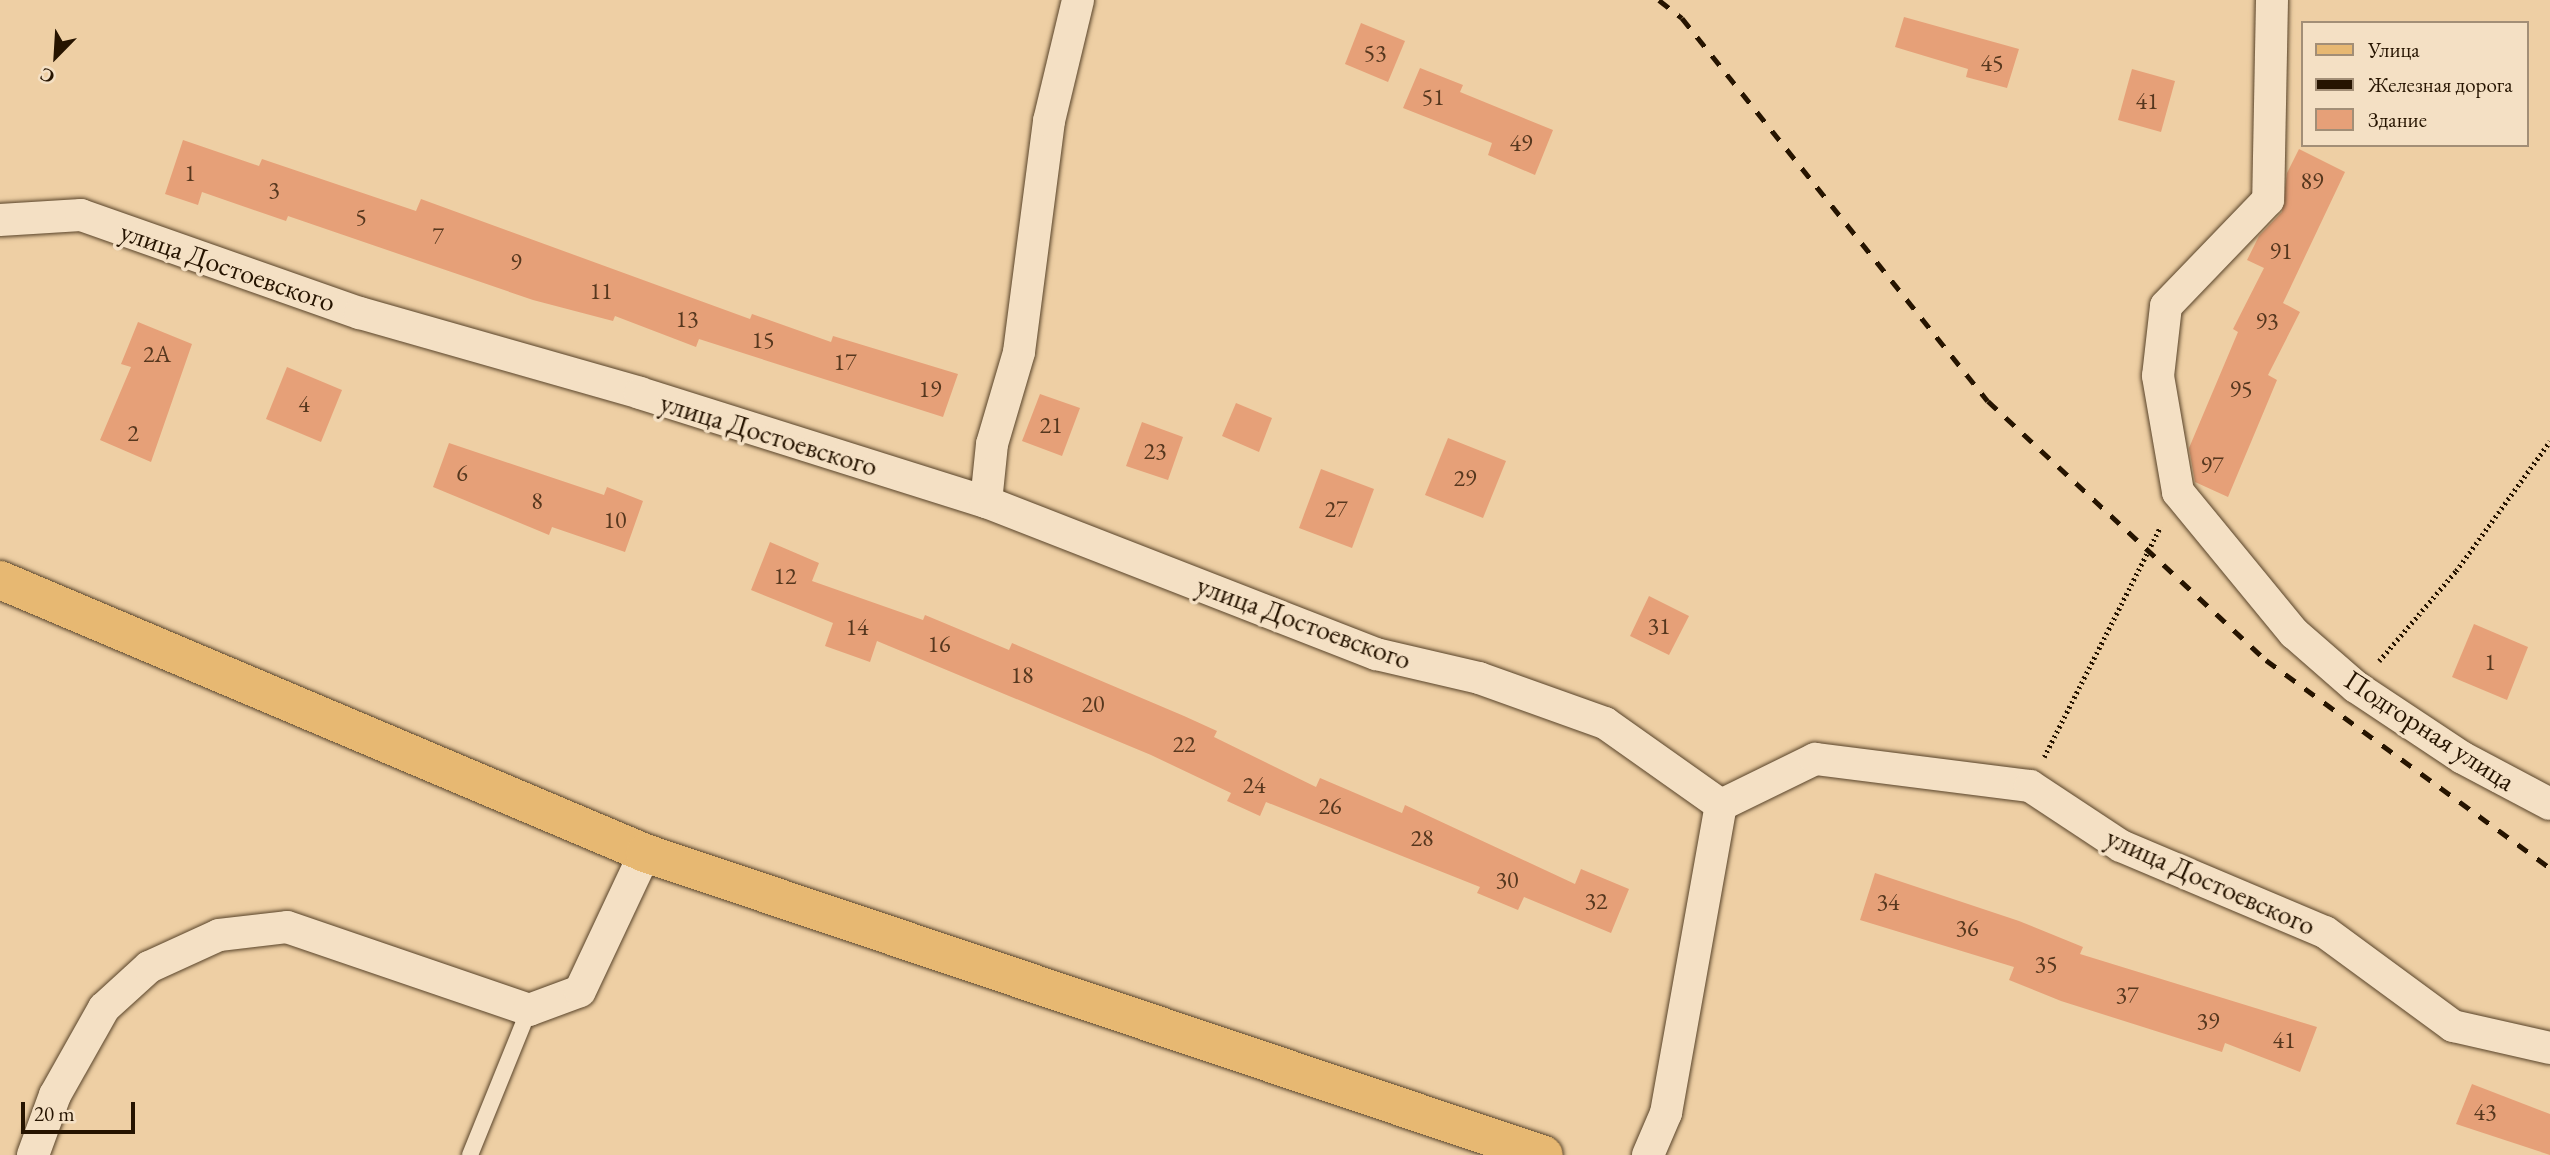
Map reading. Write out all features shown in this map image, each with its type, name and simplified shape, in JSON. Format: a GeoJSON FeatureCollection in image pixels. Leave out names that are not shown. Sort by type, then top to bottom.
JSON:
{"type":"FeatureCollection","features":[{"type":"Feature","properties":{"kind":"main road"},"geometry":{"type":"LineString","coordinates":[[0,580],[645,853],[1544,1155]]}},
{"type":"Feature","properties":{"kind":"street"},"geometry":{"type":"LineString","coordinates":[[986,502],[992,444],[1019,352],[1049,121],[1078,0]]}},
{"type":"Feature","properties":{"kind":"street"},"geometry":{"type":"LineString","coordinates":[[2178,492],[2158,376],[2166,306],[2268,200],[2272,0]]}},
{"type":"Feature","properties":{"kind":"street","name":"улица Достоевского"},"geometry":{"type":"LineString","coordinates":[[0,220],[81,215],[360,313],[640,393],[986,502],[1376,654],[1479,678],[1605,723],[1721,805],[1815,759],[2030,786],[2121,846],[2325,932],[2453,1026],[2550,1048]]}},
{"type":"Feature","properties":{"kind":"street","name":"Подгорная улица"},"geometry":{"type":"LineString","coordinates":[[2178,492],[2294,633],[2356,687],[2463,758],[2550,804]]}},
{"type":"Feature","properties":{"kind":"street"},"geometry":{"type":"LineString","coordinates":[[1648,1155],[1666,1113],[1721,805]]}},
{"type":"Feature","properties":{"kind":"street"},"geometry":{"type":"LineString","coordinates":[[33,1155],[55,1095],[104,1008],[149,967],[219,934],[287,927],[529,1010],[580,992],[645,853]]}},
{"type":"Feature","properties":{"kind":"lane"},"geometry":{"type":"LineString","coordinates":[[470,1155],[529,1010]]}},
{"type":"Feature","properties":{"kind":"path"},"geometry":{"type":"LineString","coordinates":[[2356,687],[2456,571],[2550,441]]}},
{"type":"Feature","properties":{"kind":"path"},"geometry":{"type":"LineString","coordinates":[[2030,786],[2178,492]]}},
{"type":"Feature","properties":{"kind":"building"},"geometry":{"type":"Polygon","coordinates":[[[1904,17],[2019,49],[2007,88],[1966,77],[1968,69],[1895,47],[1904,17]]]}},
{"type":"Feature","properties":{"kind":"building"},"geometry":{"type":"Polygon","coordinates":[[[1361,23],[1405,41],[1388,82],[1345,64],[1361,23]]]}},
{"type":"Feature","properties":{"kind":"building"},"geometry":{"type":"Polygon","coordinates":[[[1420,68],[1463,85],[1460,92],[1553,130],[1535,175],[1488,155],[1492,143],[1403,108],[1420,68]]]}},
{"type":"Feature","properties":{"kind":"building"},"geometry":{"type":"Polygon","coordinates":[[[2132,69],[2175,81],[2161,132],[2118,120],[2132,69]]]}},
{"type":"Feature","properties":{"kind":"building"},"geometry":{"type":"Polygon","coordinates":[[[183,140],[259,166],[262,159],[416,211],[421,199],[750,319],[752,314],[831,342],[833,336],[958,374],[943,417],[699,339],[696,347],[615,316],[613,321],[533,300],[288,216],[286,221],[202,192],[198,205],[165,194],[183,140]]]}},
{"type":"Feature","properties":{"kind":"building"},"geometry":{"type":"Polygon","coordinates":[[[2299,149],[2345,172],[2283,303],[2300,312],[2268,375],[2277,380],[2228,497],[2195,482],[2189,448],[2238,332],[2233,329],[2264,268],[2247,260],[2259,236],[2282,212],[2287,173],[2299,149]]]}},
{"type":"Feature","properties":{"kind":"building"},"geometry":{"type":"Polygon","coordinates":[[[138,322],[192,344],[151,462],[100,440],[131,367],[121,364],[138,322]]]}},
{"type":"Feature","properties":{"kind":"building"},"geometry":{"type":"Polygon","coordinates":[[[287,367],[342,390],[321,442],[266,419],[287,367]]]}},
{"type":"Feature","properties":{"kind":"building"},"geometry":{"type":"Polygon","coordinates":[[[1040,394],[1080,408],[1062,456],[1022,441],[1040,394]]]}},
{"type":"Feature","properties":{"kind":"building"},"geometry":{"type":"Polygon","coordinates":[[[1236,403],[1272,418],[1259,452],[1222,436],[1236,403]]]}},
{"type":"Feature","properties":{"kind":"building"},"geometry":{"type":"Polygon","coordinates":[[[1142,422],[1183,437],[1168,480],[1126,466],[1142,422]]]}},
{"type":"Feature","properties":{"kind":"building"},"geometry":{"type":"Polygon","coordinates":[[[1448,438],[1506,461],[1483,518],[1425,495],[1448,438]]]}},
{"type":"Feature","properties":{"kind":"building"},"geometry":{"type":"Polygon","coordinates":[[[449,443],[604,495],[607,487],[643,501],[625,552],[552,527],[549,535],[433,487],[449,443]]]}},
{"type":"Feature","properties":{"kind":"building"},"geometry":{"type":"Polygon","coordinates":[[[1321,469],[1374,489],[1352,548],[1299,528],[1321,469]]]}},
{"type":"Feature","properties":{"kind":"building"},"geometry":{"type":"Polygon","coordinates":[[[770,542],[819,563],[812,581],[923,620],[925,615],[1009,650],[1012,643],[1217,731],[1214,737],[1316,787],[1320,778],[1402,813],[1405,805],[1575,884],[1581,869],[1629,889],[1611,933],[1524,897],[1518,910],[1477,893],[1480,887],[1266,802],[1260,816],[1227,801],[1231,793],[1151,755],[877,641],[870,662],[825,646],[833,623],[751,590],[770,542]]]}},
{"type":"Feature","properties":{"kind":"building"},"geometry":{"type":"Polygon","coordinates":[[[1649,596],[1689,616],[1669,655],[1630,636],[1649,596]]]}},
{"type":"Feature","properties":{"kind":"building"},"geometry":{"type":"Polygon","coordinates":[[[2474,624],[2528,647],[2507,700],[2452,677],[2474,624]]]}},
{"type":"Feature","properties":{"kind":"building"},"geometry":{"type":"Polygon","coordinates":[[[1875,873],[2019,921],[2083,947],[2080,954],[2317,1027],[2300,1072],[2225,1043],[2222,1052],[2061,1001],[2009,980],[2014,967],[1860,920],[1875,873]]]}},
{"type":"Feature","properties":{"kind":"building"},"geometry":{"type":"Polygon","coordinates":[[[2472,1084],[2550,1114],[2550,1155],[2456,1124],[2472,1084]]]}},
{"type":"Feature","properties":{"kind":"railway"},"geometry":{"type":"LineString","coordinates":[[1659,0],[1682,18],[1988,401],[2266,660],[2550,868]]}}]}
